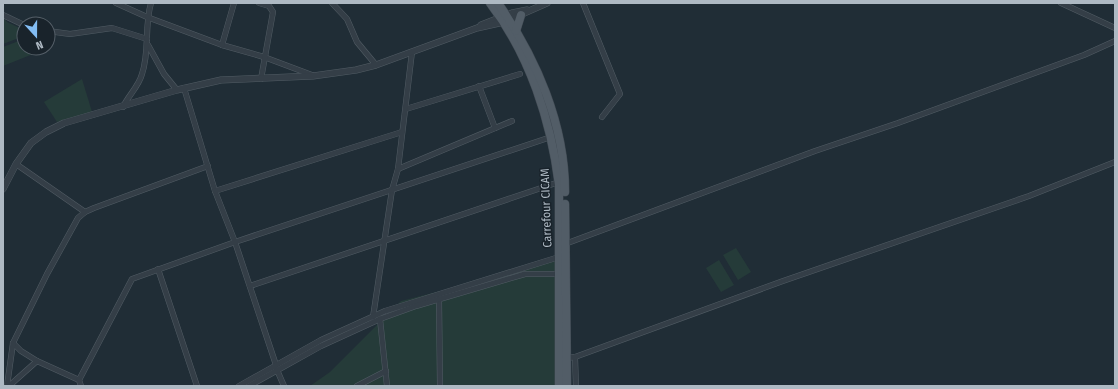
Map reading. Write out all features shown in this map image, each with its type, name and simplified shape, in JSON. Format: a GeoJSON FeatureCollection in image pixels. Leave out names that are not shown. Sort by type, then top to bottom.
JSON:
{"type":"FeatureCollection","features":[{"type":"Feature","properties":{"kind":"main road"},"geometry":{"type":"LineString","coordinates":[[490,3],[516,31],[531,58],[546,93],[559,142],[565,185],[567,386]]}},
{"type":"Feature","properties":{"kind":"main road"},"geometry":{"type":"LineString","coordinates":[[498,3],[505,19]]}},
{"type":"Feature","properties":{"kind":"main road"},"geometry":{"type":"LineString","coordinates":[[516,31],[521,15]]}},
{"type":"Feature","properties":{"kind":"main road","name":"Carrefour CICAM"},"geometry":{"type":"LineString","coordinates":[[505,19],[539,93],[551,137],[559,182],[559,386]]}},
{"type":"Feature","properties":{"kind":"street"},"geometry":{"type":"LineString","coordinates":[[116,3],[128,5],[147,17],[222,45],[264,57],[313,76]]}},
{"type":"Feature","properties":{"kind":"street"},"geometry":{"type":"LineString","coordinates":[[123,107],[142,75],[147,42],[147,17],[151,3]]}},
{"type":"Feature","properties":{"kind":"street"},"geometry":{"type":"LineString","coordinates":[[222,45],[234,3]]}},
{"type":"Feature","properties":{"kind":"street"},"geometry":{"type":"LineString","coordinates":[[259,3],[269,6],[273,12],[261,79]]}},
{"type":"Feature","properties":{"kind":"street"},"geometry":{"type":"LineString","coordinates":[[332,3],[347,19],[357,42],[376,64]]}},
{"type":"Feature","properties":{"kind":"street"},"geometry":{"type":"LineString","coordinates":[[505,19],[521,15],[547,3]]}},
{"type":"Feature","properties":{"kind":"street"},"geometry":{"type":"LineString","coordinates":[[583,3],[620,94],[602,117]]}},
{"type":"Feature","properties":{"kind":"street"},"geometry":{"type":"LineString","coordinates":[[1061,3],[1115,28]]}},
{"type":"Feature","properties":{"kind":"street"},"geometry":{"type":"LineString","coordinates":[[3,189],[16,164],[30,143],[46,132],[64,123],[184,88],[220,80],[338,74],[376,64],[531,10]]}},
{"type":"Feature","properties":{"kind":"street"},"geometry":{"type":"LineString","coordinates":[[3,15],[16,21]]}},
{"type":"Feature","properties":{"kind":"street"},"geometry":{"type":"LineString","coordinates":[[56,32],[70,34],[112,28],[147,42],[164,74],[177,90]]}},
{"type":"Feature","properties":{"kind":"street"},"geometry":{"type":"LineString","coordinates":[[565,244],[822,148],[898,123],[1084,55],[1115,41]]}},
{"type":"Feature","properties":{"kind":"street"},"geometry":{"type":"LineString","coordinates":[[373,317],[392,190],[398,168],[412,52]]}},
{"type":"Feature","properties":{"kind":"street"},"geometry":{"type":"LineString","coordinates":[[406,109],[520,74]]}},
{"type":"Feature","properties":{"kind":"street"},"geometry":{"type":"LineString","coordinates":[[479,86],[495,128]]}},
{"type":"Feature","properties":{"kind":"street"},"geometry":{"type":"LineString","coordinates":[[184,88],[215,191],[235,242],[284,386]]}},
{"type":"Feature","properties":{"kind":"street"},"geometry":{"type":"LineString","coordinates":[[398,168],[512,121]]}},
{"type":"Feature","properties":{"kind":"street"},"geometry":{"type":"LineString","coordinates":[[215,191],[402,132]]}},
{"type":"Feature","properties":{"kind":"street"},"geometry":{"type":"LineString","coordinates":[[81,386],[79,380],[132,279],[235,242],[551,137]]}},
{"type":"Feature","properties":{"kind":"street"},"geometry":{"type":"LineString","coordinates":[[566,358],[575,357],[783,280],[1029,196],[1115,162]]}},
{"type":"Feature","properties":{"kind":"street"},"geometry":{"type":"LineString","coordinates":[[16,164],[85,212]]}},
{"type":"Feature","properties":{"kind":"street"},"geometry":{"type":"LineString","coordinates":[[8,386],[13,343],[47,274],[78,218],[85,212],[208,166]]}},
{"type":"Feature","properties":{"kind":"street"},"geometry":{"type":"LineString","coordinates":[[250,286],[559,182]]}},
{"type":"Feature","properties":{"kind":"street"},"geometry":{"type":"LineString","coordinates":[[249,386],[321,340],[373,317],[559,257]]}},
{"type":"Feature","properties":{"kind":"street"},"geometry":{"type":"LineString","coordinates":[[158,269],[197,386]]}},
{"type":"Feature","properties":{"kind":"street"},"geometry":{"type":"LineString","coordinates":[[239,386],[380,319],[439,299],[524,274],[559,274]]}},
{"type":"Feature","properties":{"kind":"street"},"geometry":{"type":"LineString","coordinates":[[439,299],[440,386]]}},
{"type":"Feature","properties":{"kind":"street"},"geometry":{"type":"LineString","coordinates":[[380,319],[387,386]]}},
{"type":"Feature","properties":{"kind":"street"},"geometry":{"type":"LineString","coordinates":[[13,343],[21,351],[37,361],[79,380]]}},
{"type":"Feature","properties":{"kind":"street"},"geometry":{"type":"LineString","coordinates":[[575,357],[576,386]]}},
{"type":"Feature","properties":{"kind":"street"},"geometry":{"type":"LineString","coordinates":[[8,386],[37,361]]}},
{"type":"Feature","properties":{"kind":"street"},"geometry":{"type":"LineString","coordinates":[[357,386],[386,371]]}},
{"type":"Feature","properties":{"kind":"green space"},"geometry":{"type":"Polygon","coordinates":[[[3,17],[7,22],[16,26],[16,39],[3,44],[3,17]]]}},
{"type":"Feature","properties":{"kind":"green space"},"geometry":{"type":"Polygon","coordinates":[[[16,42],[16,56],[28,56],[3,66],[3,47],[16,42]]]}},
{"type":"Feature","properties":{"kind":"green space"},"geometry":{"type":"Polygon","coordinates":[[[82,79],[92,112],[57,122],[44,102],[82,79]]]}},
{"type":"Feature","properties":{"kind":"green space"},"geometry":{"type":"Polygon","coordinates":[[[736,248],[751,272],[738,280],[723,255],[736,248]]]}},
{"type":"Feature","properties":{"kind":"green space"},"geometry":{"type":"Polygon","coordinates":[[[556,256],[561,386],[310,386],[330,372],[401,301],[484,280],[556,256]]]}},
{"type":"Feature","properties":{"kind":"green space"},"geometry":{"type":"Polygon","coordinates":[[[719,260],[734,285],[721,292],[706,268],[719,260]]]}}]}
